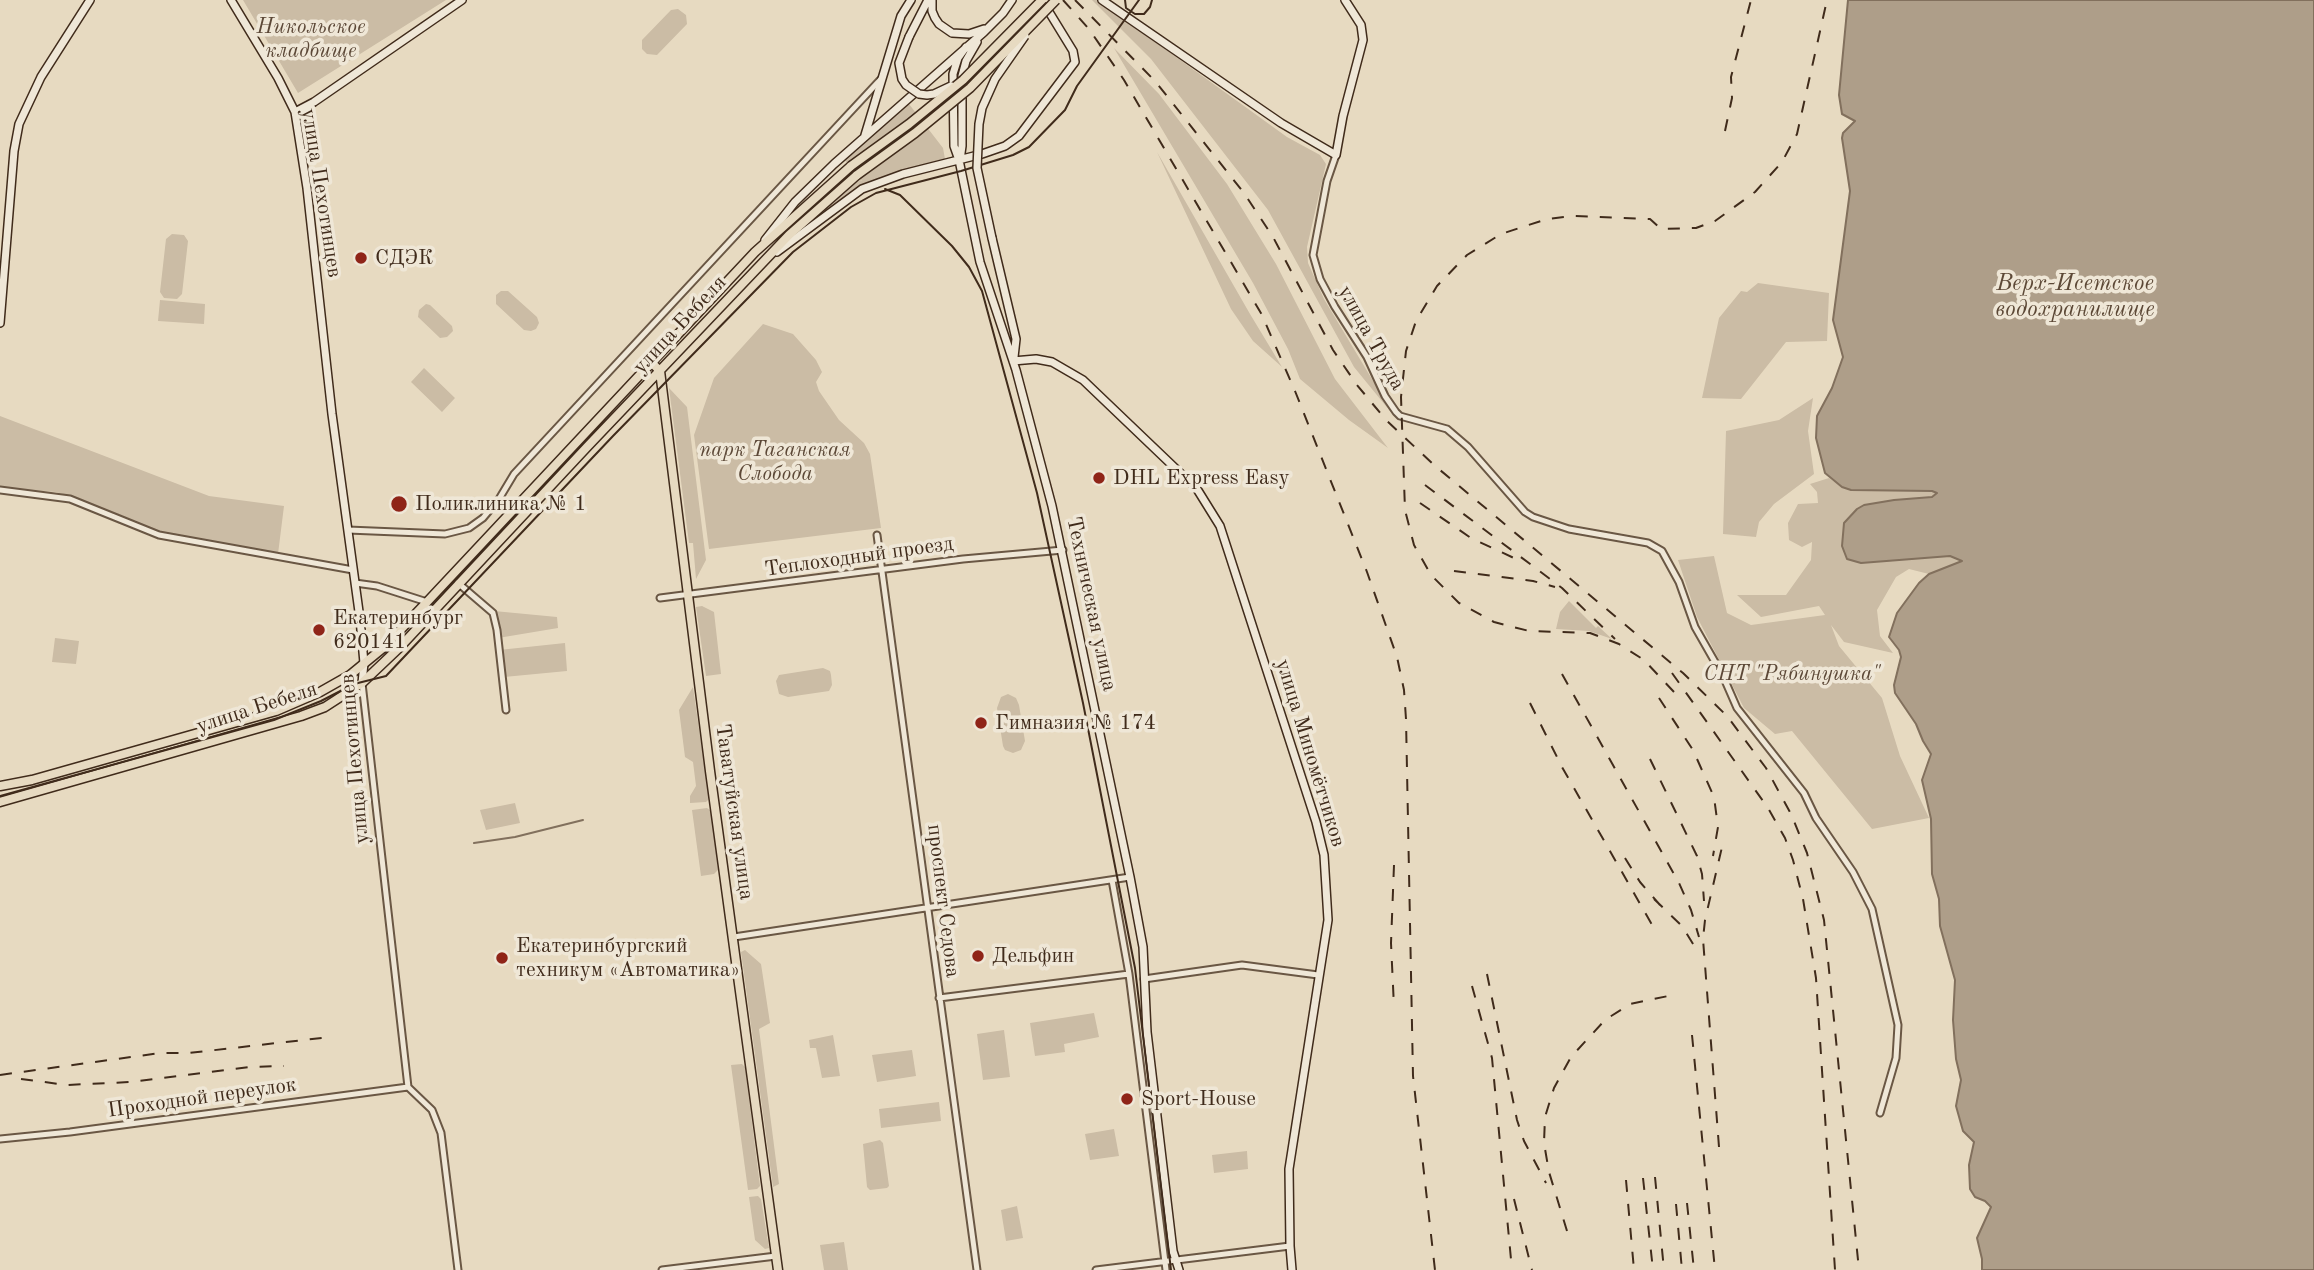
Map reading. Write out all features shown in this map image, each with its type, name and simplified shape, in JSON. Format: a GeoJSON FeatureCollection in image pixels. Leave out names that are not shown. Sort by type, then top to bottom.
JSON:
{"type":"FeatureCollection","features":[{"type":"Feature","properties":{"kind":"main road"},"geometry":{"type":"LineString","coordinates":[[0,323],[14,150],[19,124],[41,77],[90,0]]}},
{"type":"Feature","properties":{"kind":"main road","name":"улица Пехотинцев"},"geometry":{"type":"LineString","coordinates":[[231,0],[278,78],[295,112],[307,188],[355,583],[364,663],[362,683]]}},
{"type":"Feature","properties":{"kind":"main road"},"geometry":{"type":"LineString","coordinates":[[295,112],[325,95],[462,0]]}},
{"type":"Feature","properties":{"kind":"main road"},"geometry":{"type":"LineString","coordinates":[[901,0],[901,16]]}},
{"type":"Feature","properties":{"kind":"main road"},"geometry":{"type":"LineString","coordinates":[[864,136],[901,16],[911,0]]}},
{"type":"Feature","properties":{"kind":"main road"},"geometry":{"type":"LineString","coordinates":[[930,0],[939,24],[952,33],[968,34],[986,28],[996,21]]}},
{"type":"Feature","properties":{"kind":"main road"},"geometry":{"type":"LineString","coordinates":[[930,0],[909,37],[899,63],[902,79],[911,90],[919,94],[934,94],[975,69]]}},
{"type":"Feature","properties":{"kind":"main road","name":"улица Бебеля"},"geometry":{"type":"LineString","coordinates":[[0,786],[32,780],[276,711],[336,684],[364,663],[427,602],[755,252],[795,202],[864,136],[996,21],[1012,0]]}},
{"type":"Feature","properties":{"kind":"main road","name":"улица Бебеля"},"geometry":{"type":"LineString","coordinates":[[755,252],[851,166],[909,124],[975,69],[1042,0],[1073,51],[1075,61],[1018,136],[996,150],[904,174],[862,189],[765,261]]}},
{"type":"Feature","properties":{"kind":"main road","name":"улица Бебеля"},"geometry":{"type":"LineString","coordinates":[[0,802],[301,716],[324,707],[362,683],[400,647],[807,219],[858,175],[952,103],[997,62],[1056,0]]}},
{"type":"Feature","properties":{"kind":"main road"},"geometry":{"type":"LineString","coordinates":[[1102,0],[1281,123],[1336,155],[1363,40],[1361,25],[1345,0]]}},
{"type":"Feature","properties":{"kind":"main road"},"geometry":{"type":"LineString","coordinates":[[1013,361],[1016,339],[977,168],[979,124],[982,108],[995,79],[1033,26]]}},
{"type":"Feature","properties":{"kind":"main road","name":"Техническая улица"},"geometry":{"type":"LineString","coordinates":[[959,160],[962,146],[963,69],[984,32]]}},
{"type":"Feature","properties":{"kind":"main road","name":"Техническая улица"},"geometry":{"type":"LineString","coordinates":[[966,47],[958,58],[953,75],[954,146],[979,258],[1035,437],[1063,550],[1130,877],[1143,947],[1147,1032],[1173,1251],[1179,1270]]}},
{"type":"Feature","properties":{"kind":"main road","name":"улица Миномётчиков"},"geometry":{"type":"LineString","coordinates":[[1013,361],[1036,359],[1052,362],[1083,380],[1197,489],[1220,526],[1324,855],[1328,919],[1289,1169],[1292,1270]]}},
{"type":"Feature","properties":{"kind":"main road"},"geometry":{"type":"LineString","coordinates":[[651,362],[660,371]]}},
{"type":"Feature","properties":{"kind":"main road","name":"Таватуйская улица"},"geometry":{"type":"LineString","coordinates":[[660,371],[778,1270]]}},
{"type":"Feature","properties":{"kind":"street"},"geometry":{"type":"LineString","coordinates":[[348,530],[445,534],[469,528],[483,518],[499,499],[514,474],[880,80]]}},
{"type":"Feature","properties":{"kind":"street","name":"улица Труда"},"geometry":{"type":"LineString","coordinates":[[1336,155],[1327,181],[1313,255],[1320,279],[1367,357],[1385,396],[1396,412],[1400,416],[1447,429],[1468,447],[1532,517],[1569,529],[1648,543],[1662,551],[1672,566],[1695,627],[1723,676],[1737,708],[1804,793],[1816,818],[1853,872],[1872,909],[1898,1025],[1896,1058],[1880,1113]]}},
{"type":"Feature","properties":{"kind":"street"},"geometry":{"type":"LineString","coordinates":[[0,490],[70,499],[159,535],[353,570]]}},
{"type":"Feature","properties":{"kind":"street","name":"проспект Седова"},"geometry":{"type":"LineString","coordinates":[[877,535],[977,1270]]}},
{"type":"Feature","properties":{"kind":"street","name":"Теплоходный проезд"},"geometry":{"type":"LineString","coordinates":[[660,598],[963,559],[1063,550]]}},
{"type":"Feature","properties":{"kind":"street"},"geometry":{"type":"LineString","coordinates":[[355,583],[377,586],[427,602]]}},
{"type":"Feature","properties":{"kind":"street"},"geometry":{"type":"LineString","coordinates":[[458,583],[493,613],[506,710]]}},
{"type":"Feature","properties":{"kind":"street","name":"улица Пехотинцев"},"geometry":{"type":"LineString","coordinates":[[362,683],[408,1087]]}},
{"type":"Feature","properties":{"kind":"street"},"geometry":{"type":"LineString","coordinates":[[734,937],[1130,877]]}},
{"type":"Feature","properties":{"kind":"street"},"geometry":{"type":"LineString","coordinates":[[1112,880],[1129,974],[1166,1270]]}},
{"type":"Feature","properties":{"kind":"street"},"geometry":{"type":"LineString","coordinates":[[1144,979],[1242,965],[1318,975]]}},
{"type":"Feature","properties":{"kind":"street"},"geometry":{"type":"LineString","coordinates":[[939,999],[1129,974]]}},
{"type":"Feature","properties":{"kind":"street"},"geometry":{"type":"LineString","coordinates":[[408,1087],[432,1110],[441,1133],[458,1270]]}},
{"type":"Feature","properties":{"kind":"street","name":"Проходной переулок"},"geometry":{"type":"LineString","coordinates":[[0,1139],[408,1087]]}},
{"type":"Feature","properties":{"kind":"street"},"geometry":{"type":"LineString","coordinates":[[1096,1270],[1290,1246]]}},
{"type":"Feature","properties":{"kind":"street"},"geometry":{"type":"LineString","coordinates":[[662,1270],[776,1256]]}},
{"type":"Feature","properties":{"kind":"green space","name":"Никольское кладбище"},"geometry":{"type":"Polygon","coordinates":[[[243,0],[446,0],[298,93],[243,0]]]}},
{"type":"Feature","properties":{"kind":"green space"},"geometry":{"type":"Polygon","coordinates":[[[1092,0],[1097,0],[1287,137],[1320,155],[1326,164],[1307,247],[1308,263],[1324,299],[1394,416],[1354,367],[1268,210],[1151,59],[1092,0]]]}},
{"type":"Feature","properties":{"kind":"green space"},"geometry":{"type":"Polygon","coordinates":[[[678,9],[686,15],[687,24],[657,55],[647,54],[642,49],[642,40],[671,10],[678,9]]]}},
{"type":"Feature","properties":{"kind":"green space"},"geometry":{"type":"Polygon","coordinates":[[[1114,48],[1159,94],[1227,184],[1276,264],[1335,379],[1388,448],[1300,379],[1288,349],[1253,283],[1114,48]]]}},
{"type":"Feature","properties":{"kind":"green space"},"geometry":{"type":"Polygon","coordinates":[[[909,104],[943,148],[945,159],[901,170],[861,187],[811,223],[843,193],[862,181],[844,159],[909,104]]]}},
{"type":"Feature","properties":{"kind":"green space"},"geometry":{"type":"Polygon","coordinates":[[[1157,152],[1282,367],[1253,341],[1231,309],[1157,152]]]}},
{"type":"Feature","properties":{"kind":"green space"},"geometry":{"type":"Polygon","coordinates":[[[172,234],[184,235],[188,241],[182,294],[177,299],[164,298],[160,292],[166,239],[172,234]]]}},
{"type":"Feature","properties":{"kind":"green space"},"geometry":{"type":"Polygon","coordinates":[[[1758,283],[1829,293],[1827,341],[1786,342],[1741,399],[1702,398],[1719,318],[1741,291],[1747,292],[1758,283]]]}},
{"type":"Feature","properties":{"kind":"green space"},"geometry":{"type":"Polygon","coordinates":[[[501,291],[508,291],[537,317],[539,323],[536,329],[524,330],[496,304],[496,295],[501,291]]]}},
{"type":"Feature","properties":{"kind":"green space"},"geometry":{"type":"Polygon","coordinates":[[[160,300],[205,304],[204,324],[158,321],[160,300]]]}},
{"type":"Feature","properties":{"kind":"green space"},"geometry":{"type":"Polygon","coordinates":[[[426,304],[452,326],[453,331],[447,337],[440,338],[418,317],[419,310],[426,304]]]}},
{"type":"Feature","properties":{"kind":"green space","name":"парк Таганская Слобода"},"geometry":{"type":"Polygon","coordinates":[[[763,324],[793,334],[816,360],[822,372],[816,382],[819,391],[839,420],[864,443],[870,454],[881,528],[709,549],[694,435],[714,378],[763,324]]]}},
{"type":"Feature","properties":{"kind":"green space"},"geometry":{"type":"Polygon","coordinates":[[[424,368],[455,398],[442,412],[411,382],[424,368]]]}},
{"type":"Feature","properties":{"kind":"green space"},"geometry":{"type":"Polygon","coordinates":[[[669,388],[687,407],[706,560],[696,579],[693,543],[689,543],[669,388]]]}},
{"type":"Feature","properties":{"kind":"green space"},"geometry":{"type":"Polygon","coordinates":[[[1813,398],[1808,431],[1814,474],[1774,504],[1759,522],[1756,537],[1723,534],[1726,431],[1779,420],[1813,398]]]}},
{"type":"Feature","properties":{"kind":"green space"},"geometry":{"type":"Polygon","coordinates":[[[0,416],[209,496],[284,506],[278,554],[175,537],[56,492],[0,488],[0,416]]]}},
{"type":"Feature","properties":{"kind":"green space","name":"СНТ \"Рябинушка\""},"geometry":{"type":"Polygon","coordinates":[[[1829,478],[1842,487],[1937,493],[1932,497],[1857,509],[1844,523],[1842,546],[1847,559],[1861,563],[1950,556],[1962,560],[1961,563],[1929,574],[1909,569],[1896,577],[1877,610],[1880,636],[1893,653],[1844,642],[1831,625],[1839,646],[1882,698],[1900,756],[1929,818],[1872,829],[1792,731],[1775,734],[1744,708],[1697,617],[1678,560],[1714,556],[1727,613],[1751,625],[1825,615],[1819,606],[1761,617],[1737,595],[1786,595],[1811,560],[1812,542],[1802,547],[1789,540],[1788,523],[1798,504],[1818,503],[1817,492],[1810,484],[1829,478]]]}},
{"type":"Feature","properties":{"kind":"green space"},"geometry":{"type":"Polygon","coordinates":[[[1569,601],[1596,628],[1598,626],[1612,639],[1589,631],[1556,629],[1560,612],[1569,601]]]}},
{"type":"Feature","properties":{"kind":"green space"},"geometry":{"type":"Polygon","coordinates":[[[702,606],[714,612],[721,674],[706,676],[696,607],[702,606]]]}},
{"type":"Feature","properties":{"kind":"green space"},"geometry":{"type":"Polygon","coordinates":[[[494,611],[557,617],[558,628],[498,638],[494,611]]]}},
{"type":"Feature","properties":{"kind":"green space"},"geometry":{"type":"Polygon","coordinates":[[[55,638],[79,641],[76,664],[52,662],[55,638]]]}},
{"type":"Feature","properties":{"kind":"green space"},"geometry":{"type":"Polygon","coordinates":[[[565,643],[567,671],[504,677],[499,650],[565,643]]]}},
{"type":"Feature","properties":{"kind":"green space"},"geometry":{"type":"Polygon","coordinates":[[[823,668],[830,671],[832,685],[829,691],[788,697],[779,694],[776,681],[779,675],[823,668]]]}},
{"type":"Feature","properties":{"kind":"green space"},"geometry":{"type":"Polygon","coordinates":[[[693,687],[709,799],[706,802],[690,803],[690,796],[696,786],[693,762],[685,757],[679,710],[693,687]]]}},
{"type":"Feature","properties":{"kind":"green space"},"geometry":{"type":"Polygon","coordinates":[[[1008,694],[1016,698],[1019,705],[1025,741],[1021,750],[1013,753],[1005,750],[1003,746],[997,708],[1001,697],[1008,694]]]}},
{"type":"Feature","properties":{"kind":"green space"},"geometry":{"type":"Polygon","coordinates":[[[515,803],[520,823],[486,830],[480,810],[515,803]]]}},
{"type":"Feature","properties":{"kind":"green space"},"geometry":{"type":"Polygon","coordinates":[[[707,808],[711,811],[718,870],[714,874],[701,876],[692,810],[707,808]]]}},
{"type":"Feature","properties":{"kind":"green space"},"geometry":{"type":"Polygon","coordinates":[[[745,950],[761,964],[770,1023],[759,1029],[779,1184],[773,1187],[741,952],[745,950]]]}},
{"type":"Feature","properties":{"kind":"green space"},"geometry":{"type":"Polygon","coordinates":[[[1094,1013],[1099,1037],[1064,1044],[1065,1052],[1035,1056],[1030,1023],[1094,1013]]]}},
{"type":"Feature","properties":{"kind":"green space"},"geometry":{"type":"Polygon","coordinates":[[[1004,1030],[1010,1077],[983,1080],[977,1034],[1004,1030]]]}},
{"type":"Feature","properties":{"kind":"green space"},"geometry":{"type":"Polygon","coordinates":[[[833,1035],[840,1076],[822,1078],[816,1048],[810,1048],[809,1040],[833,1035]]]}},
{"type":"Feature","properties":{"kind":"green space"},"geometry":{"type":"Polygon","coordinates":[[[912,1050],[916,1076],[877,1082],[872,1055],[912,1050]]]}},
{"type":"Feature","properties":{"kind":"green space"},"geometry":{"type":"Polygon","coordinates":[[[742,1064],[745,1067],[760,1186],[748,1190],[731,1065],[742,1064]]]}},
{"type":"Feature","properties":{"kind":"green space"},"geometry":{"type":"Polygon","coordinates":[[[939,1102],[941,1121],[881,1128],[879,1109],[939,1102]]]}},
{"type":"Feature","properties":{"kind":"green space"},"geometry":{"type":"Polygon","coordinates":[[[1114,1129],[1119,1156],[1090,1160],[1085,1134],[1114,1129]]]}},
{"type":"Feature","properties":{"kind":"green space"},"geometry":{"type":"Polygon","coordinates":[[[880,1140],[883,1143],[889,1186],[870,1190],[867,1187],[863,1144],[880,1140]]]}},
{"type":"Feature","properties":{"kind":"green space"},"geometry":{"type":"Polygon","coordinates":[[[1247,1151],[1248,1169],[1214,1173],[1212,1155],[1247,1151]]]}},
{"type":"Feature","properties":{"kind":"green space"},"geometry":{"type":"Polygon","coordinates":[[[758,1196],[761,1199],[769,1248],[765,1249],[755,1240],[749,1197],[758,1196]]]}},
{"type":"Feature","properties":{"kind":"green space"},"geometry":{"type":"Polygon","coordinates":[[[1017,1206],[1023,1238],[1006,1241],[1001,1210],[1017,1206]]]}},
{"type":"Feature","properties":{"kind":"green space"},"geometry":{"type":"Polygon","coordinates":[[[844,1242],[848,1270],[824,1270],[820,1245],[844,1242]]]}},
{"type":"Feature","properties":{"kind":"water","name":"Верх-Исетское водохранилище"},"geometry":{"type":"Polygon","coordinates":[[[1848,0],[2314,0],[2314,1270],[1982,1270],[1977,1238],[1991,1207],[1975,1197],[1970,1189],[1969,1165],[1974,1142],[1963,1131],[1956,1106],[1961,1080],[1956,1059],[1953,1020],[1955,980],[1940,926],[1939,899],[1932,874],[1931,819],[1922,780],[1931,754],[1916,724],[1895,693],[1894,685],[1901,657],[1889,637],[1897,613],[1919,583],[1929,574],[1962,561],[1950,556],[1861,563],[1847,559],[1842,546],[1844,523],[1857,509],[1864,505],[1894,500],[1932,497],[1937,493],[1851,490],[1842,487],[1825,473],[1816,438],[1817,416],[1832,388],[1843,357],[1833,320],[1850,191],[1842,138],[1843,133],[1855,121],[1842,114],[1839,95],[1848,0]]]}},
{"type":"Feature","properties":{"kind":"waterway"},"geometry":{"type":"LineString","coordinates":[[474,843],[515,837],[583,820]]}},
{"type":"Feature","properties":{"kind":"tram line"},"geometry":{"type":"LineString","coordinates":[[1125,0],[1126,8],[1135,14],[1144,14],[1152,0]]}},
{"type":"Feature","properties":{"kind":"tram line"},"geometry":{"type":"LineString","coordinates":[[0,796],[274,720],[354,684],[386,676],[613,436],[793,252],[851,207],[876,193],[961,171],[1013,155],[1029,147],[1065,110],[1077,86],[1139,0]]}},
{"type":"Feature","properties":{"kind":"tram line"},"geometry":{"type":"LineString","coordinates":[[885,189],[900,195],[952,246],[969,267],[982,291],[1037,493],[1083,703],[1135,968],[1171,1270]]}},
{"type":"Feature","properties":{"kind":"railway"},"geometry":{"type":"LineString","coordinates":[[1063,0],[1089,29],[1124,80],[1262,315],[1367,572],[1397,657],[1404,690],[1406,719],[1413,1076],[1435,1270]]}},
{"type":"Feature","properties":{"kind":"railway"},"geometry":{"type":"LineString","coordinates":[[1075,0],[1155,81],[1244,193],[1273,237],[1333,350],[1386,420],[1434,465],[1683,673],[1727,716],[1766,768],[1791,814],[1807,853],[1824,920],[1859,1270]]}},
{"type":"Feature","properties":{"kind":"railway"},"geometry":{"type":"LineString","coordinates":[[1725,131],[1732,98],[1731,77],[1751,0]]}},
{"type":"Feature","properties":{"kind":"railway"},"geometry":{"type":"LineString","coordinates":[[1674,692],[1644,660],[1619,644],[1590,633],[1529,631],[1494,622],[1459,603],[1431,575],[1414,545],[1405,510],[1401,397],[1406,351],[1416,321],[1437,286],[1467,255],[1501,234],[1547,219],[1573,216],[1650,219],[1661,229],[1696,228],[1715,221],[1755,192],[1782,162],[1797,134],[1827,0]]}},
{"type":"Feature","properties":{"kind":"railway"},"geometry":{"type":"LineString","coordinates":[[1425,485],[1562,588],[1615,639]]}},
{"type":"Feature","properties":{"kind":"railway"},"geometry":{"type":"LineString","coordinates":[[1420,503],[1471,538],[1516,559]]}},
{"type":"Feature","properties":{"kind":"railway"},"geometry":{"type":"LineString","coordinates":[[1454,571],[1533,581],[1555,587]]}},
{"type":"Feature","properties":{"kind":"railway"},"geometry":{"type":"LineString","coordinates":[[1672,673],[1768,808],[1785,838],[1793,860],[1803,899],[1816,978],[1835,1270]]}},
{"type":"Feature","properties":{"kind":"railway"},"geometry":{"type":"LineString","coordinates":[[1562,674],[1679,883],[1699,937]]}},
{"type":"Feature","properties":{"kind":"railway"},"geometry":{"type":"LineString","coordinates":[[1659,698],[1693,750],[1714,797],[1718,827],[1713,856]]}},
{"type":"Feature","properties":{"kind":"railway"},"geometry":{"type":"LineString","coordinates":[[1530,703],[1562,767],[1655,930]]}},
{"type":"Feature","properties":{"kind":"railway"},"geometry":{"type":"LineString","coordinates":[[1650,759],[1697,856],[1702,874],[1704,901]]}},
{"type":"Feature","properties":{"kind":"railway"},"geometry":{"type":"LineString","coordinates":[[1719,1147],[1703,939],[1722,847]]}},
{"type":"Feature","properties":{"kind":"railway"},"geometry":{"type":"LineString","coordinates":[[1625,858],[1640,882],[1660,905]]}},
{"type":"Feature","properties":{"kind":"railway"},"geometry":{"type":"LineString","coordinates":[[1394,865],[1391,943],[1394,1007]]}},
{"type":"Feature","properties":{"kind":"railway"},"geometry":{"type":"LineString","coordinates":[[1654,899],[1682,926],[1698,952]]}},
{"type":"Feature","properties":{"kind":"railway"},"geometry":{"type":"LineString","coordinates":[[1487,974],[1517,1120],[1524,1141],[1546,1183]]}},
{"type":"Feature","properties":{"kind":"railway"},"geometry":{"type":"LineString","coordinates":[[1472,986],[1492,1058],[1512,1270]]}},
{"type":"Feature","properties":{"kind":"railway"},"geometry":{"type":"LineString","coordinates":[[1567,1231],[1549,1172],[1544,1143],[1545,1117],[1554,1088],[1571,1057],[1605,1020],[1630,1004],[1673,995]]}},
{"type":"Feature","properties":{"kind":"railway"},"geometry":{"type":"LineString","coordinates":[[1692,1035],[1715,1270]]}},
{"type":"Feature","properties":{"kind":"railway"},"geometry":{"type":"LineString","coordinates":[[0,1075],[160,1053],[189,1053],[330,1037]]}},
{"type":"Feature","properties":{"kind":"railway"},"geometry":{"type":"LineString","coordinates":[[21,1079],[67,1085],[131,1082],[250,1067],[284,1066]]}},
{"type":"Feature","properties":{"kind":"railway"},"geometry":{"type":"LineString","coordinates":[[1655,1177],[1664,1270]]}},
{"type":"Feature","properties":{"kind":"railway"},"geometry":{"type":"LineString","coordinates":[[1643,1178],[1653,1270]]}},
{"type":"Feature","properties":{"kind":"railway"},"geometry":{"type":"LineString","coordinates":[[1626,1180],[1634,1270]]}},
{"type":"Feature","properties":{"kind":"railway"},"geometry":{"type":"LineString","coordinates":[[1514,1199],[1532,1270]]}},
{"type":"Feature","properties":{"kind":"railway"},"geometry":{"type":"LineString","coordinates":[[1687,1203],[1694,1270]]}},
{"type":"Feature","properties":{"kind":"railway"},"geometry":{"type":"LineString","coordinates":[[1676,1204],[1682,1270]]}},
{"type":"Feature","properties":{"kind":"place","name":"СДЭК"},"geometry":{"type":"Point","coordinates":[361,258]}},
{"type":"Feature","properties":{"kind":"place","name":"DHL Express Easy"},"geometry":{"type":"Point","coordinates":[1099,478]}},
{"type":"Feature","properties":{"kind":"place","name":"Поликлиника № 1"},"geometry":{"type":"Point","coordinates":[399,504]}},
{"type":"Feature","properties":{"kind":"place","name":"Екатеринбург 620141"},"geometry":{"type":"Point","coordinates":[319,630]}},
{"type":"Feature","properties":{"kind":"place","name":"Гимназия № 174"},"geometry":{"type":"Point","coordinates":[981,723]}},
{"type":"Feature","properties":{"kind":"place","name":"Дельфин"},"geometry":{"type":"Point","coordinates":[978,956]}},
{"type":"Feature","properties":{"kind":"place","name":"Екатеринбургский техникум «Автоматика»"},"geometry":{"type":"Point","coordinates":[502,958]}},
{"type":"Feature","properties":{"kind":"place","name":"Sport-House"},"geometry":{"type":"Point","coordinates":[1127,1099]}}]}
